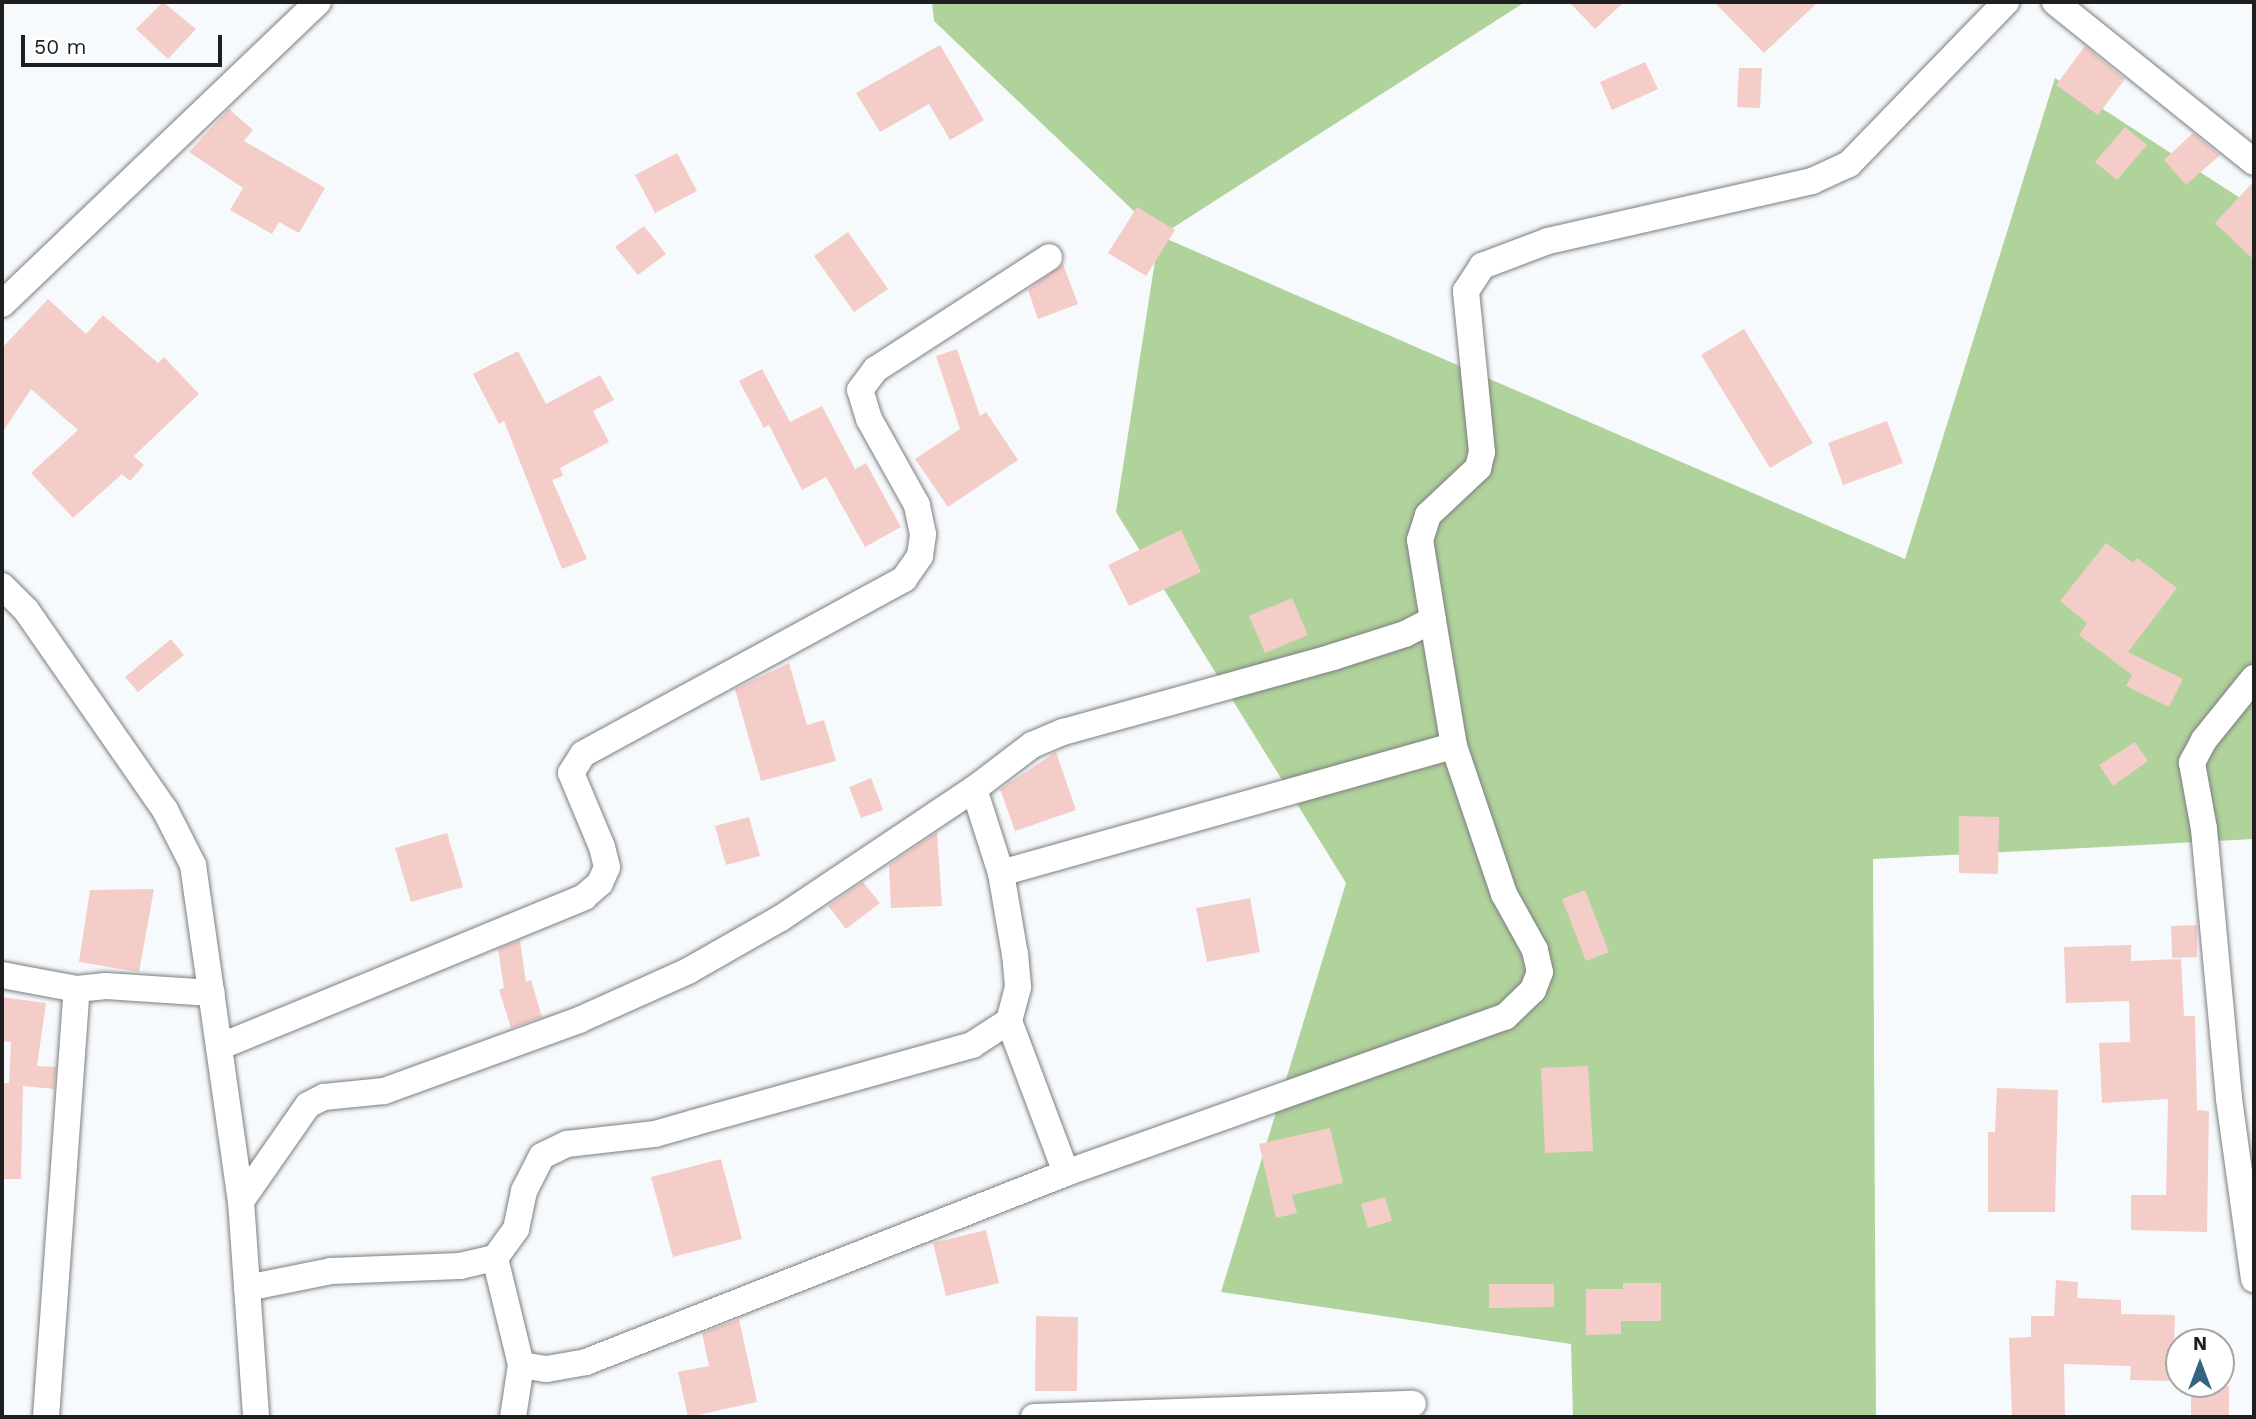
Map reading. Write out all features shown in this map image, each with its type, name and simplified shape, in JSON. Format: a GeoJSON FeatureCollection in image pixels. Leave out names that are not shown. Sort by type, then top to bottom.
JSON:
{"type":"FeatureCollection","features":[{"type":"Feature","properties":{"kind":"street"},"geometry":{"type":"LineString","coordinates":[[2,304],[318,2]]}},
{"type":"Feature","properties":{"kind":"street"},"geometry":{"type":"LineString","coordinates":[[522,1365],[547,1369],[586,1362],[1066,1173],[1505,1017],[1533,990],[1540,972],[1535,950],[1504,894],[1454,746],[1420,540],[1428,515],[1478,468],[1482,452],[1466,291],[1482,267],[1548,241],[1812,181],[1849,164],[2006,2]]}},
{"type":"Feature","properties":{"kind":"street"},"geometry":{"type":"LineString","coordinates":[[2055,2],[2254,162]]}},
{"type":"Feature","properties":{"kind":"street"},"geometry":{"type":"LineString","coordinates":[[219,1047],[584,897],[600,883],[607,867],[602,847],[570,774],[583,754],[904,579],[920,556],[923,534],[917,505],[869,419],[860,390],[876,369],[1049,257]]}},
{"type":"Feature","properties":{"kind":"street"},"geometry":{"type":"LineString","coordinates":[[2,586],[26,610],[164,810],[193,865],[241,1201],[256,1417]]}},
{"type":"Feature","properties":{"kind":"street"},"geometry":{"type":"LineString","coordinates":[[241,1201],[308,1105],[324,1097],[384,1091],[579,1020],[688,971],[781,918],[974,789],[1032,745],[1063,732],[1333,657],[1405,634],[1433,620]]}},
{"type":"Feature","properties":{"kind":"street"},"geometry":{"type":"LineString","coordinates":[[2254,678],[2204,740],[2192,763],[2204,829],[2229,1100],[2254,1279]]}},
{"type":"Feature","properties":{"kind":"street"},"geometry":{"type":"LineString","coordinates":[[1001,873],[1454,746]]}},
{"type":"Feature","properties":{"kind":"street"},"geometry":{"type":"LineString","coordinates":[[974,789],[1001,873],[1018,986],[1009,1021],[1066,1173]]}},
{"type":"Feature","properties":{"kind":"street"},"geometry":{"type":"LineString","coordinates":[[2,975],[77,989],[106,986],[212,993]]}},
{"type":"Feature","properties":{"kind":"street"},"geometry":{"type":"LineString","coordinates":[[47,1417],[77,989]]}},
{"type":"Feature","properties":{"kind":"street"},"geometry":{"type":"LineString","coordinates":[[247,1288],[331,1271],[460,1266],[495,1258],[516,1229],[524,1191],[542,1156],[567,1144],[680,1127],[972,1045],[1009,1021]]}},
{"type":"Feature","properties":{"kind":"street"},"geometry":{"type":"LineString","coordinates":[[495,1258],[522,1365],[513,1417]]}},
{"type":"Feature","properties":{"kind":"street"},"geometry":{"type":"LineString","coordinates":[[1034,1417],[1195,1415],[1413,1404]]}},
{"type":"Feature","properties":{"kind":"green space"},"geometry":{"type":"Polygon","coordinates":[[[932,2],[1525,2],[1160,236],[1905,559],[2055,78],[2254,207],[2254,839],[1873,859],[1876,1417],[1573,1417],[1571,1344],[1221,1292],[1346,883],[1116,512],[1159,235],[934,21],[932,2]]]}},
{"type":"Feature","properties":{"kind":"building"},"geometry":{"type":"Polygon","coordinates":[[[163,2],[196,29],[168,59],[136,29],[163,2]]]}},
{"type":"Feature","properties":{"kind":"building"},"geometry":{"type":"Polygon","coordinates":[[[1569,2],[1624,2],[1595,29],[1569,2]]]}},
{"type":"Feature","properties":{"kind":"building"},"geometry":{"type":"Polygon","coordinates":[[[1714,2],[1818,2],[1764,53],[1714,2]]]}},
{"type":"Feature","properties":{"kind":"building"},"geometry":{"type":"Polygon","coordinates":[[[940,45],[984,120],[950,140],[929,104],[880,132],[856,93],[940,45]]]}},
{"type":"Feature","properties":{"kind":"building"},"geometry":{"type":"Polygon","coordinates":[[[2085,46],[2125,79],[2098,115],[2056,85],[2085,46]]]}},
{"type":"Feature","properties":{"kind":"building"},"geometry":{"type":"Polygon","coordinates":[[[1645,62],[1658,89],[1612,110],[1600,82],[1645,62]]]}},
{"type":"Feature","properties":{"kind":"building"},"geometry":{"type":"Polygon","coordinates":[[[1739,68],[1762,68],[1760,108],[1737,107],[1739,68]]]}},
{"type":"Feature","properties":{"kind":"building"},"geometry":{"type":"Polygon","coordinates":[[[229,109],[253,130],[244,141],[325,188],[299,233],[279,222],[272,234],[230,210],[243,188],[189,152],[229,109]]]}},
{"type":"Feature","properties":{"kind":"building"},"geometry":{"type":"Polygon","coordinates":[[[2125,127],[2147,145],[2117,180],[2095,162],[2125,127]]]}},
{"type":"Feature","properties":{"kind":"building"},"geometry":{"type":"Polygon","coordinates":[[[2193,133],[2220,155],[2186,185],[2164,160],[2193,133]]]}},
{"type":"Feature","properties":{"kind":"building"},"geometry":{"type":"Polygon","coordinates":[[[677,153],[697,191],[655,213],[635,175],[677,153]]]}},
{"type":"Feature","properties":{"kind":"building"},"geometry":{"type":"Polygon","coordinates":[[[2254,181],[2254,260],[2215,223],[2254,181]]]}},
{"type":"Feature","properties":{"kind":"building"},"geometry":{"type":"Polygon","coordinates":[[[1137,207],[1175,230],[1146,276],[1108,253],[1137,207]]]}},
{"type":"Feature","properties":{"kind":"building"},"geometry":{"type":"Polygon","coordinates":[[[644,226],[666,254],[638,275],[615,247],[644,226]]]}},
{"type":"Feature","properties":{"kind":"building"},"geometry":{"type":"Polygon","coordinates":[[[848,232],[888,289],[854,312],[814,256],[848,232]]]}},
{"type":"Feature","properties":{"kind":"building"},"geometry":{"type":"Polygon","coordinates":[[[1063,264],[1078,304],[1038,319],[1028,290],[1063,264]]]}},
{"type":"Feature","properties":{"kind":"building"},"geometry":{"type":"Polygon","coordinates":[[[48,299],[86,334],[103,315],[158,363],[164,357],[199,394],[134,456],[144,465],[130,481],[122,474],[73,518],[31,473],[78,430],[31,389],[2,433],[2,348],[48,299]]]}},
{"type":"Feature","properties":{"kind":"building"},"geometry":{"type":"Polygon","coordinates":[[[1744,329],[1813,443],[1770,468],[1701,355],[1744,329]]]}},
{"type":"Feature","properties":{"kind":"building"},"geometry":{"type":"Polygon","coordinates":[[[957,349],[980,416],[986,412],[1018,460],[948,507],[915,459],[960,429],[936,356],[957,349]]]}},
{"type":"Feature","properties":{"kind":"building"},"geometry":{"type":"Polygon","coordinates":[[[518,351],[546,404],[600,375],[614,400],[593,411],[609,442],[560,468],[563,476],[552,480],[587,559],[562,569],[504,421],[499,424],[473,374],[518,351]]]}},
{"type":"Feature","properties":{"kind":"building"},"geometry":{"type":"Polygon","coordinates":[[[762,369],[790,422],[822,406],[855,469],[866,463],[901,527],[865,547],[826,477],[802,490],[769,425],[764,428],[739,381],[762,369]]]}},
{"type":"Feature","properties":{"kind":"building"},"geometry":{"type":"Polygon","coordinates":[[[1887,421],[1903,463],[1843,485],[1828,443],[1887,421]]]}},
{"type":"Feature","properties":{"kind":"building"},"geometry":{"type":"Polygon","coordinates":[[[1181,530],[1201,572],[1129,606],[1108,565],[1181,530]]]}},
{"type":"Feature","properties":{"kind":"building"},"geometry":{"type":"Polygon","coordinates":[[[2106,543],[2133,563],[2137,558],[2177,588],[2128,652],[2183,679],[2169,707],[2126,686],[2132,675],[2079,635],[2087,623],[2060,601],[2106,543]]]}},
{"type":"Feature","properties":{"kind":"building"},"geometry":{"type":"Polygon","coordinates":[[[1292,598],[1308,635],[1265,653],[1249,616],[1292,598]]]}},
{"type":"Feature","properties":{"kind":"building"},"geometry":{"type":"Polygon","coordinates":[[[171,639],[184,655],[138,692],[125,677],[171,639]]]}},
{"type":"Feature","properties":{"kind":"building"},"geometry":{"type":"Polygon","coordinates":[[[789,663],[807,725],[824,720],[836,761],[761,781],[735,689],[789,663]]]}},
{"type":"Feature","properties":{"kind":"building"},"geometry":{"type":"Polygon","coordinates":[[[2135,742],[2148,761],[2113,786],[2099,765],[2135,742]]]}},
{"type":"Feature","properties":{"kind":"building"},"geometry":{"type":"Polygon","coordinates":[[[1056,752],[1076,810],[1015,831],[1000,789],[1056,752]]]}},
{"type":"Feature","properties":{"kind":"building"},"geometry":{"type":"Polygon","coordinates":[[[871,778],[883,810],[861,818],[849,787],[871,778]]]}},
{"type":"Feature","properties":{"kind":"building"},"geometry":{"type":"Polygon","coordinates":[[[1959,816],[1999,817],[1998,874],[1959,873],[1959,816]]]}},
{"type":"Feature","properties":{"kind":"building"},"geometry":{"type":"Polygon","coordinates":[[[749,817],[760,856],[726,865],[715,826],[749,817]]]}},
{"type":"Feature","properties":{"kind":"building"},"geometry":{"type":"Polygon","coordinates":[[[937,832],[942,906],[891,908],[889,865],[937,832]]]}},
{"type":"Feature","properties":{"kind":"building"},"geometry":{"type":"Polygon","coordinates":[[[447,833],[463,887],[411,902],[395,848],[447,833]]]}},
{"type":"Feature","properties":{"kind":"building"},"geometry":{"type":"Polygon","coordinates":[[[863,882],[880,903],[846,929],[828,906],[863,882]]]}},
{"type":"Feature","properties":{"kind":"building"},"geometry":{"type":"Polygon","coordinates":[[[154,889],[139,972],[79,962],[90,890],[154,889]]]}},
{"type":"Feature","properties":{"kind":"building"},"geometry":{"type":"Polygon","coordinates":[[[1585,890],[1609,952],[1586,961],[1562,899],[1585,890]]]}},
{"type":"Feature","properties":{"kind":"building"},"geometry":{"type":"Polygon","coordinates":[[[1250,898],[1260,952],[1207,962],[1196,908],[1250,898]]]}},
{"type":"Feature","properties":{"kind":"building"},"geometry":{"type":"Polygon","coordinates":[[[2197,925],[2197,957],[2172,958],[2171,926],[2197,925]]]}},
{"type":"Feature","properties":{"kind":"building"},"geometry":{"type":"Polygon","coordinates":[[[520,940],[526,982],[531,980],[542,1017],[511,1028],[499,990],[504,988],[498,949],[520,940]]]}},
{"type":"Feature","properties":{"kind":"building"},"geometry":{"type":"Polygon","coordinates":[[[2131,945],[2131,961],[2181,959],[2184,1016],[2195,1016],[2197,1110],[2209,1111],[2207,1232],[2131,1230],[2131,1195],[2166,1195],[2168,1099],[2102,1103],[2099,1043],[2130,1042],[2129,1001],[2066,1003],[2064,947],[2131,945]]]}},
{"type":"Feature","properties":{"kind":"building"},"geometry":{"type":"Polygon","coordinates":[[[2,997],[46,1003],[37,1066],[56,1067],[54,1089],[23,1086],[21,1179],[2,1179],[2,1083],[9,1083],[11,1042],[2,1041],[2,997]]]}},
{"type":"Feature","properties":{"kind":"building"},"geometry":{"type":"Polygon","coordinates":[[[1588,1066],[1593,1151],[1545,1153],[1541,1068],[1588,1066]]]}},
{"type":"Feature","properties":{"kind":"building"},"geometry":{"type":"Polygon","coordinates":[[[1997,1088],[2058,1090],[2055,1212],[1988,1212],[1988,1132],[1995,1132],[1997,1088]]]}},
{"type":"Feature","properties":{"kind":"building"},"geometry":{"type":"Polygon","coordinates":[[[1330,1128],[1343,1183],[1292,1195],[1297,1213],[1276,1218],[1259,1144],[1330,1128]]]}},
{"type":"Feature","properties":{"kind":"building"},"geometry":{"type":"Polygon","coordinates":[[[721,1159],[742,1239],[673,1257],[651,1177],[721,1159]]]}},
{"type":"Feature","properties":{"kind":"building"},"geometry":{"type":"Polygon","coordinates":[[[1385,1197],[1392,1221],[1368,1228],[1361,1204],[1385,1197]]]}},
{"type":"Feature","properties":{"kind":"building"},"geometry":{"type":"Polygon","coordinates":[[[986,1230],[999,1283],[946,1296],[933,1243],[986,1230]]]}},
{"type":"Feature","properties":{"kind":"building"},"geometry":{"type":"Polygon","coordinates":[[[2056,1280],[2078,1282],[2077,1298],[2121,1300],[2121,1314],[2175,1315],[2175,1328],[2165,1328],[2165,1381],[2130,1380],[2131,1366],[2064,1364],[2065,1417],[2012,1417],[2009,1338],[2031,1337],[2031,1316],[2054,1316],[2056,1280]]]}},
{"type":"Feature","properties":{"kind":"building"},"geometry":{"type":"Polygon","coordinates":[[[1623,1283],[1661,1283],[1661,1321],[1621,1321],[1621,1334],[1586,1335],[1586,1289],[1623,1289],[1623,1283]]]}},
{"type":"Feature","properties":{"kind":"building"},"geometry":{"type":"Polygon","coordinates":[[[1489,1284],[1554,1284],[1554,1307],[1489,1308],[1489,1284]]]}},
{"type":"Feature","properties":{"kind":"building"},"geometry":{"type":"Polygon","coordinates":[[[1036,1316],[1078,1317],[1077,1391],[1035,1391],[1036,1316]]]}},
{"type":"Feature","properties":{"kind":"building"},"geometry":{"type":"Polygon","coordinates":[[[739,1319],[757,1402],[688,1417],[678,1372],[709,1366],[702,1333],[739,1319]]]}},
{"type":"Feature","properties":{"kind":"building"},"geometry":{"type":"Polygon","coordinates":[[[2191,1398],[2229,1398],[2229,1417],[2191,1417],[2191,1398]]]}}]}
